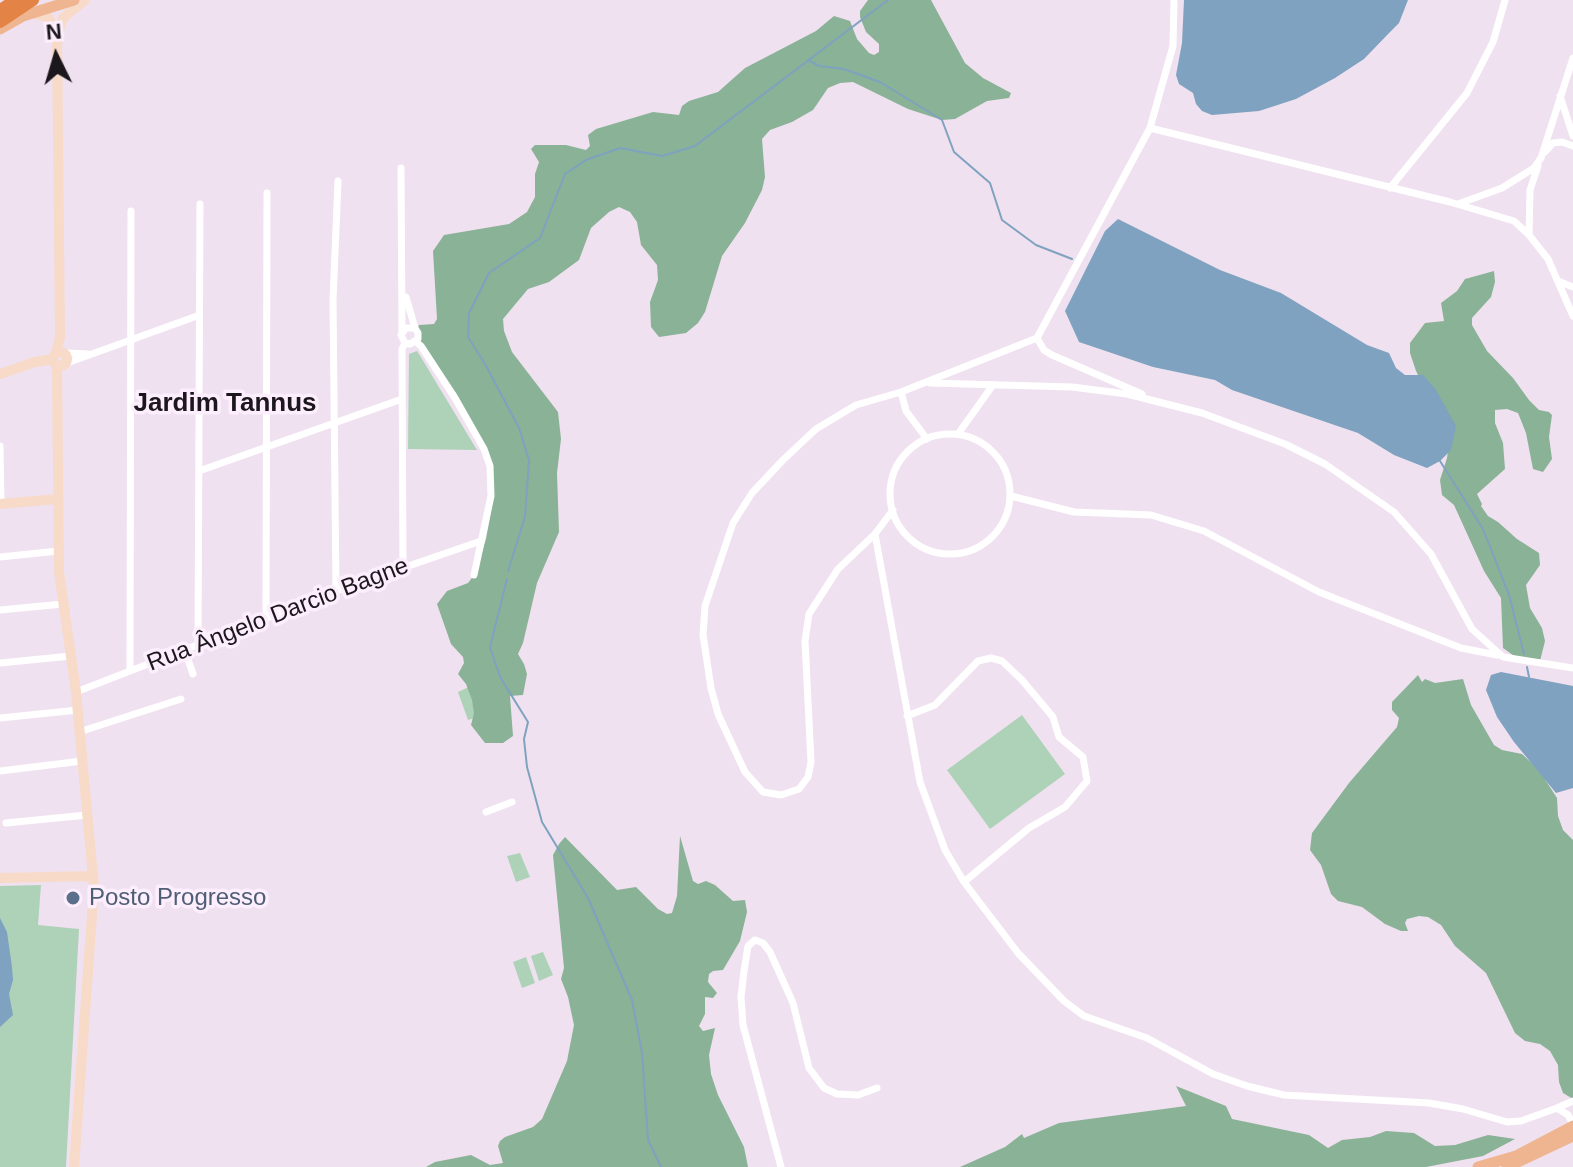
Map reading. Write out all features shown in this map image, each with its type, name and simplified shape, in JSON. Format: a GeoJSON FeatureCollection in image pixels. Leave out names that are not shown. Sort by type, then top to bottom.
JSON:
{"type":"FeatureCollection","features":[{"type":"Feature","properties":{"kind":"highway"},"geometry":{"type":"LineString","coordinates":[[0,10],[16,0]]}},
{"type":"Feature","properties":{"kind":"highway"},"geometry":{"type":"LineString","coordinates":[[0,22],[33,6]]}},
{"type":"Feature","properties":{"kind":"main road"},"geometry":{"type":"LineString","coordinates":[[0,29],[33,6],[74,0]]}},
{"type":"Feature","properties":{"kind":"main road"},"geometry":{"type":"LineString","coordinates":[[74,1167],[93,876],[78,710],[58,551],[61,359],[57,35],[63,18],[85,0]]}},
{"type":"Feature","properties":{"kind":"main road"},"geometry":{"type":"LineString","coordinates":[[33,6],[49,18],[57,35]]}},
{"type":"Feature","properties":{"kind":"main road"},"geometry":{"type":"LineString","coordinates":[[0,374],[35,362],[61,359]]}},
{"type":"Feature","properties":{"kind":"main road"},"geometry":{"type":"LineString","coordinates":[[1,504],[57,499]]}},
{"type":"Feature","properties":{"kind":"main road"},"geometry":{"type":"LineString","coordinates":[[0,878],[93,876]]}},
{"type":"Feature","properties":{"kind":"main road"},"geometry":{"type":"LineString","coordinates":[[1507,1167],[1531,1158],[1563,1138],[1573,1125]]}},
{"type":"Feature","properties":{"kind":"main road"},"geometry":{"type":"LineString","coordinates":[[1478,1167],[1516,1156],[1520,1147],[1545,1135],[1563,1138]]}},
{"type":"Feature","properties":{"kind":"street"},"geometry":{"type":"LineString","coordinates":[[893,510],[875,534],[838,569],[809,614],[805,641],[811,762],[808,777],[799,789],[781,795],[763,792],[754,785],[737,757],[718,714],[703,635],[705,606],[720,557],[740,513],[752,493],[816,429],[856,405],[901,392],[1037,338],[1150,128],[1173,46],[1174,0]]}},
{"type":"Feature","properties":{"kind":"street"},"geometry":{"type":"LineString","coordinates":[[1390,188],[1467,93],[1493,42],[1505,0]]}},
{"type":"Feature","properties":{"kind":"street"},"geometry":{"type":"LineString","coordinates":[[1529,235],[1530,190],[1573,58]]}},
{"type":"Feature","properties":{"kind":"street"},"geometry":{"type":"LineString","coordinates":[[1560,96],[1573,136]]}},
{"type":"Feature","properties":{"kind":"street"},"geometry":{"type":"LineString","coordinates":[[1150,128],[1514,221],[1548,259],[1573,316]]}},
{"type":"Feature","properties":{"kind":"street"},"geometry":{"type":"LineString","coordinates":[[1457,204],[1502,188],[1534,168],[1553,143],[1573,146]]}},
{"type":"Feature","properties":{"kind":"street"},"geometry":{"type":"LineString","coordinates":[[401,168],[402,332],[405,343],[402,349],[403,568]]}},
{"type":"Feature","properties":{"kind":"street"},"geometry":{"type":"LineString","coordinates":[[336,591],[333,300],[338,181]]}},
{"type":"Feature","properties":{"kind":"street"},"geometry":{"type":"LineString","coordinates":[[266,618],[267,193]]}},
{"type":"Feature","properties":{"kind":"street"},"geometry":{"type":"LineString","coordinates":[[198,646],[197,316],[200,204]]}},
{"type":"Feature","properties":{"kind":"street"},"geometry":{"type":"LineString","coordinates":[[130,670],[131,211]]}},
{"type":"Feature","properties":{"kind":"street"},"geometry":{"type":"LineString","coordinates":[[1558,281],[1573,287]]}},
{"type":"Feature","properties":{"kind":"street"},"geometry":{"type":"LineString","coordinates":[[403,287],[418,336],[416,342]]}},
{"type":"Feature","properties":{"kind":"street"},"geometry":{"type":"LineString","coordinates":[[61,359],[90,354],[197,316]]}},
{"type":"Feature","properties":{"kind":"street"},"geometry":{"type":"LineString","coordinates":[[402,332],[406,328],[415,328]]}},
{"type":"Feature","properties":{"kind":"street"},"geometry":{"type":"LineString","coordinates":[[1037,338],[1044,350],[1052,355],[1163,403]]}},
{"type":"Feature","properties":{"kind":"street"},"geometry":{"type":"LineString","coordinates":[[405,343],[416,342]]}},
{"type":"Feature","properties":{"kind":"street"},"geometry":{"type":"LineString","coordinates":[[416,342],[455,398],[488,458],[491,496],[474,575]]}},
{"type":"Feature","properties":{"kind":"street"},"geometry":{"type":"LineString","coordinates":[[924,383],[1072,387],[1127,394],[1230,423],[1285,444],[1325,464],[1394,512],[1431,554],[1472,629],[1503,657]]}},
{"type":"Feature","properties":{"kind":"street"},"geometry":{"type":"LineString","coordinates":[[958,434],[993,385]]}},
{"type":"Feature","properties":{"kind":"street"},"geometry":{"type":"LineString","coordinates":[[901,392],[906,411],[927,439]]}},
{"type":"Feature","properties":{"kind":"street"},"geometry":{"type":"LineString","coordinates":[[199,471],[402,399]]}},
{"type":"Feature","properties":{"kind":"street"},"geometry":{"type":"LineString","coordinates":[[942,434],[958,434],[975,439],[1002,462],[1009,478],[1011,496],[1007,514],[998,531],[984,544],[948,554],[930,550],[913,541],[900,527],[893,510],[891,485],[900,461],[912,448],[942,434]]}},
{"type":"Feature","properties":{"kind":"street"},"geometry":{"type":"LineString","coordinates":[[0,446],[1,504]]}},
{"type":"Feature","properties":{"kind":"street"},"geometry":{"type":"LineString","coordinates":[[1011,496],[1074,512],[1151,515],[1204,531],[1319,592],[1461,648],[1573,668]]}},
{"type":"Feature","properties":{"kind":"street"},"geometry":{"type":"LineString","coordinates":[[875,534],[920,782],[945,850],[964,882],[1018,953],[1064,1001],[1084,1016],[1147,1038],[1213,1074],[1284,1095],[1429,1103],[1507,1122],[1521,1121],[1573,1101]]}},
{"type":"Feature","properties":{"kind":"street","name":"Rua Ângelo Darcio Bagne"},"geometry":{"type":"LineString","coordinates":[[76,692],[336,591],[481,541]]}},
{"type":"Feature","properties":{"kind":"street"},"geometry":{"type":"LineString","coordinates":[[0,557],[58,551]]}},
{"type":"Feature","properties":{"kind":"street"},"geometry":{"type":"LineString","coordinates":[[0,610],[63,604]]}},
{"type":"Feature","properties":{"kind":"street"},"geometry":{"type":"LineString","coordinates":[[1475,649],[1482,639]]}},
{"type":"Feature","properties":{"kind":"street"},"geometry":{"type":"LineString","coordinates":[[185,651],[193,674]]}},
{"type":"Feature","properties":{"kind":"street"},"geometry":{"type":"LineString","coordinates":[[0,663],[71,656]]}},
{"type":"Feature","properties":{"kind":"street"},"geometry":{"type":"LineString","coordinates":[[907,716],[935,705],[978,661],[991,658],[1002,661],[1022,680],[1053,717],[1059,737],[1083,757],[1087,781],[1065,807],[1029,828],[964,882]]}},
{"type":"Feature","properties":{"kind":"street"},"geometry":{"type":"LineString","coordinates":[[79,732],[181,699]]}},
{"type":"Feature","properties":{"kind":"street"},"geometry":{"type":"LineString","coordinates":[[0,718],[78,710]]}},
{"type":"Feature","properties":{"kind":"street"},"geometry":{"type":"LineString","coordinates":[[0,771],[82,761]]}},
{"type":"Feature","properties":{"kind":"street"},"geometry":{"type":"LineString","coordinates":[[485,813],[512,802]]}},
{"type":"Feature","properties":{"kind":"street"},"geometry":{"type":"LineString","coordinates":[[6,823],[87,815]]}},
{"type":"Feature","properties":{"kind":"street"},"geometry":{"type":"LineString","coordinates":[[781,1167],[743,1025],[741,997],[744,971],[748,946],[755,940],[763,943],[770,952],[793,1003],[809,1068],[824,1088],[837,1094],[858,1095],[877,1088]]}},
{"type":"Feature","properties":{"kind":"street"},"geometry":{"type":"LineString","coordinates":[[1557,1108],[1568,1115],[1573,1125]]}},
{"type":"Feature","properties":{"kind":"green space"},"geometry":{"type":"Polygon","coordinates":[[[868,0],[931,0],[965,63],[983,78],[1011,93],[1009,98],[987,101],[955,119],[942,120],[908,109],[853,82],[840,83],[828,88],[813,110],[770,130],[762,139],[765,177],[762,190],[745,223],[722,256],[705,312],[686,333],[659,337],[651,327],[650,302],[658,280],[657,265],[641,245],[637,222],[630,212],[619,207],[591,228],[579,260],[549,282],[528,289],[503,319],[512,352],[558,412],[561,439],[557,473],[559,532],[537,583],[518,654],[527,674],[523,695],[510,696],[513,736],[503,743],[485,743],[471,725],[474,713],[472,700],[458,674],[464,663],[463,657],[451,644],[437,604],[447,591],[468,583],[475,574],[493,501],[489,461],[475,440],[456,393],[420,344],[416,331],[419,325],[434,324],[437,319],[433,251],[444,235],[509,224],[527,212],[535,197],[535,174],[539,162],[531,149],[535,145],[566,145],[586,150],[590,146],[588,135],[596,129],[653,112],[679,115],[682,106],[689,101],[718,92],[745,68],[816,31],[834,16],[850,21],[857,39],[874,55],[879,52],[879,44],[866,32],[860,17],[860,11],[868,0]]]}},
{"type":"Feature","properties":{"kind":"green space"},"geometry":{"type":"Polygon","coordinates":[[[1494,271],[1491,297],[1472,318],[1472,325],[1487,351],[1529,400],[1539,410],[1552,415],[1549,437],[1552,459],[1543,472],[1533,469],[1526,433],[1518,413],[1507,409],[1495,410],[1505,469],[1477,494],[1488,516],[1539,553],[1540,565],[1526,585],[1530,608],[1542,628],[1545,641],[1540,661],[1517,658],[1503,648],[1501,598],[1484,571],[1454,505],[1442,495],[1440,480],[1450,437],[1410,353],[1410,343],[1425,323],[1444,321],[1441,303],[1457,291],[1465,279],[1494,271]]]}},
{"type":"Feature","properties":{"kind":"green space"},"geometry":{"type":"Polygon","coordinates":[[[417,351],[477,450],[408,449],[409,354],[417,351]]]}},
{"type":"Feature","properties":{"kind":"green space"},"geometry":{"type":"Polygon","coordinates":[[[1418,675],[1422,682],[1425,679],[1435,683],[1463,679],[1471,705],[1494,745],[1522,754],[1539,770],[1557,798],[1563,830],[1573,840],[1573,1099],[1563,1093],[1558,1065],[1550,1051],[1540,1044],[1525,1041],[1515,1033],[1486,973],[1455,946],[1441,925],[1428,917],[1419,916],[1407,919],[1408,931],[1401,931],[1385,924],[1362,907],[1338,901],[1331,894],[1321,865],[1310,850],[1312,833],[1349,783],[1397,727],[1399,718],[1392,710],[1392,702],[1418,675]]]}},
{"type":"Feature","properties":{"kind":"green space"},"geometry":{"type":"Polygon","coordinates":[[[471,686],[483,715],[468,720],[458,692],[471,686]]]}},
{"type":"Feature","properties":{"kind":"green space"},"geometry":{"type":"Polygon","coordinates":[[[1022,715],[1065,774],[990,829],[947,770],[1022,715]]]}},
{"type":"Feature","properties":{"kind":"green space"},"geometry":{"type":"Polygon","coordinates":[[[680,836],[693,881],[715,885],[733,901],[745,900],[747,912],[740,941],[723,970],[709,974],[708,982],[717,993],[713,998],[705,997],[705,1014],[699,1026],[703,1031],[715,1028],[709,1055],[711,1074],[744,1147],[748,1167],[426,1167],[435,1162],[471,1155],[490,1165],[503,1163],[498,1146],[500,1141],[533,1127],[542,1119],[567,1061],[574,1025],[561,979],[564,968],[553,855],[559,844],[565,837],[617,890],[636,887],[667,914],[672,913],[677,896],[680,836]]]}},
{"type":"Feature","properties":{"kind":"green space"},"geometry":{"type":"Polygon","coordinates":[[[520,853],[530,877],[516,882],[507,856],[520,853]]]}},
{"type":"Feature","properties":{"kind":"green space"},"geometry":{"type":"Polygon","coordinates":[[[41,885],[38,925],[79,929],[66,1167],[0,1167],[0,886],[41,885]]]}},
{"type":"Feature","properties":{"kind":"green space"},"geometry":{"type":"Polygon","coordinates":[[[543,952],[553,975],[539,981],[531,956],[543,952]]]}},
{"type":"Feature","properties":{"kind":"green space"},"geometry":{"type":"Polygon","coordinates":[[[526,957],[535,983],[522,988],[513,962],[526,957]]]}},
{"type":"Feature","properties":{"kind":"green space"},"geometry":{"type":"Polygon","coordinates":[[[1176,1086],[1226,1106],[1232,1119],[1309,1135],[1328,1148],[1342,1140],[1370,1137],[1386,1131],[1414,1133],[1435,1146],[1455,1145],[1488,1135],[1515,1139],[1483,1156],[1426,1167],[960,1167],[1005,1147],[1022,1134],[1024,1138],[1059,1123],[1186,1106],[1176,1086]]]}},
{"type":"Feature","properties":{"kind":"water"},"geometry":{"type":"Polygon","coordinates":[[[1184,0],[1408,0],[1399,23],[1364,59],[1335,78],[1296,99],[1259,111],[1212,115],[1202,111],[1193,93],[1179,84],[1176,75],[1182,43],[1184,0]]]}},
{"type":"Feature","properties":{"kind":"water"},"geometry":{"type":"Polygon","coordinates":[[[1118,219],[1220,270],[1281,293],[1367,345],[1389,353],[1396,368],[1405,375],[1423,375],[1436,390],[1456,426],[1451,450],[1427,468],[1394,455],[1358,433],[1232,390],[1215,380],[1153,367],[1079,342],[1065,311],[1105,231],[1118,219]]]}},
{"type":"Feature","properties":{"kind":"water"},"geometry":{"type":"Polygon","coordinates":[[[1501,672],[1573,686],[1573,788],[1556,793],[1497,717],[1486,690],[1491,675],[1501,672]]]}},
{"type":"Feature","properties":{"kind":"water"},"geometry":{"type":"Polygon","coordinates":[[[0,918],[7,932],[12,967],[13,980],[9,994],[13,1015],[0,1027],[0,918]]]}},
{"type":"Feature","properties":{"kind":"waterway"},"geometry":{"type":"LineString","coordinates":[[508,571],[525,517],[529,460],[519,428],[468,337],[469,313],[489,273],[540,238],[565,174],[586,160],[620,148],[662,156],[695,146],[888,0]]}},
{"type":"Feature","properties":{"kind":"waterway"},"geometry":{"type":"LineString","coordinates":[[808,60],[819,66],[844,69],[880,82],[942,120],[954,152],[990,183],[1002,220],[1036,245],[1072,259]]}},
{"type":"Feature","properties":{"kind":"waterway"},"geometry":{"type":"LineString","coordinates":[[1440,461],[1483,529],[1509,595],[1524,654]]}},
{"type":"Feature","properties":{"kind":"waterway"},"geometry":{"type":"LineString","coordinates":[[507,579],[490,647],[500,677],[528,722],[524,739],[527,767],[542,822],[588,898],[632,1000],[642,1053],[648,1140],[661,1167]]}},
{"type":"Feature","properties":{"kind":"waterway"},"geometry":{"type":"LineString","coordinates":[[1527,667],[1529,677]]}},
{"type":"Feature","properties":{"kind":"place","name":"Posto Progresso"},"geometry":{"type":"Point","coordinates":[73,898]}},
{"type":"Feature","properties":{"kind":"district","name":"Jardim Tannus"},"geometry":{"type":"Point","coordinates":[225,404]}}]}
